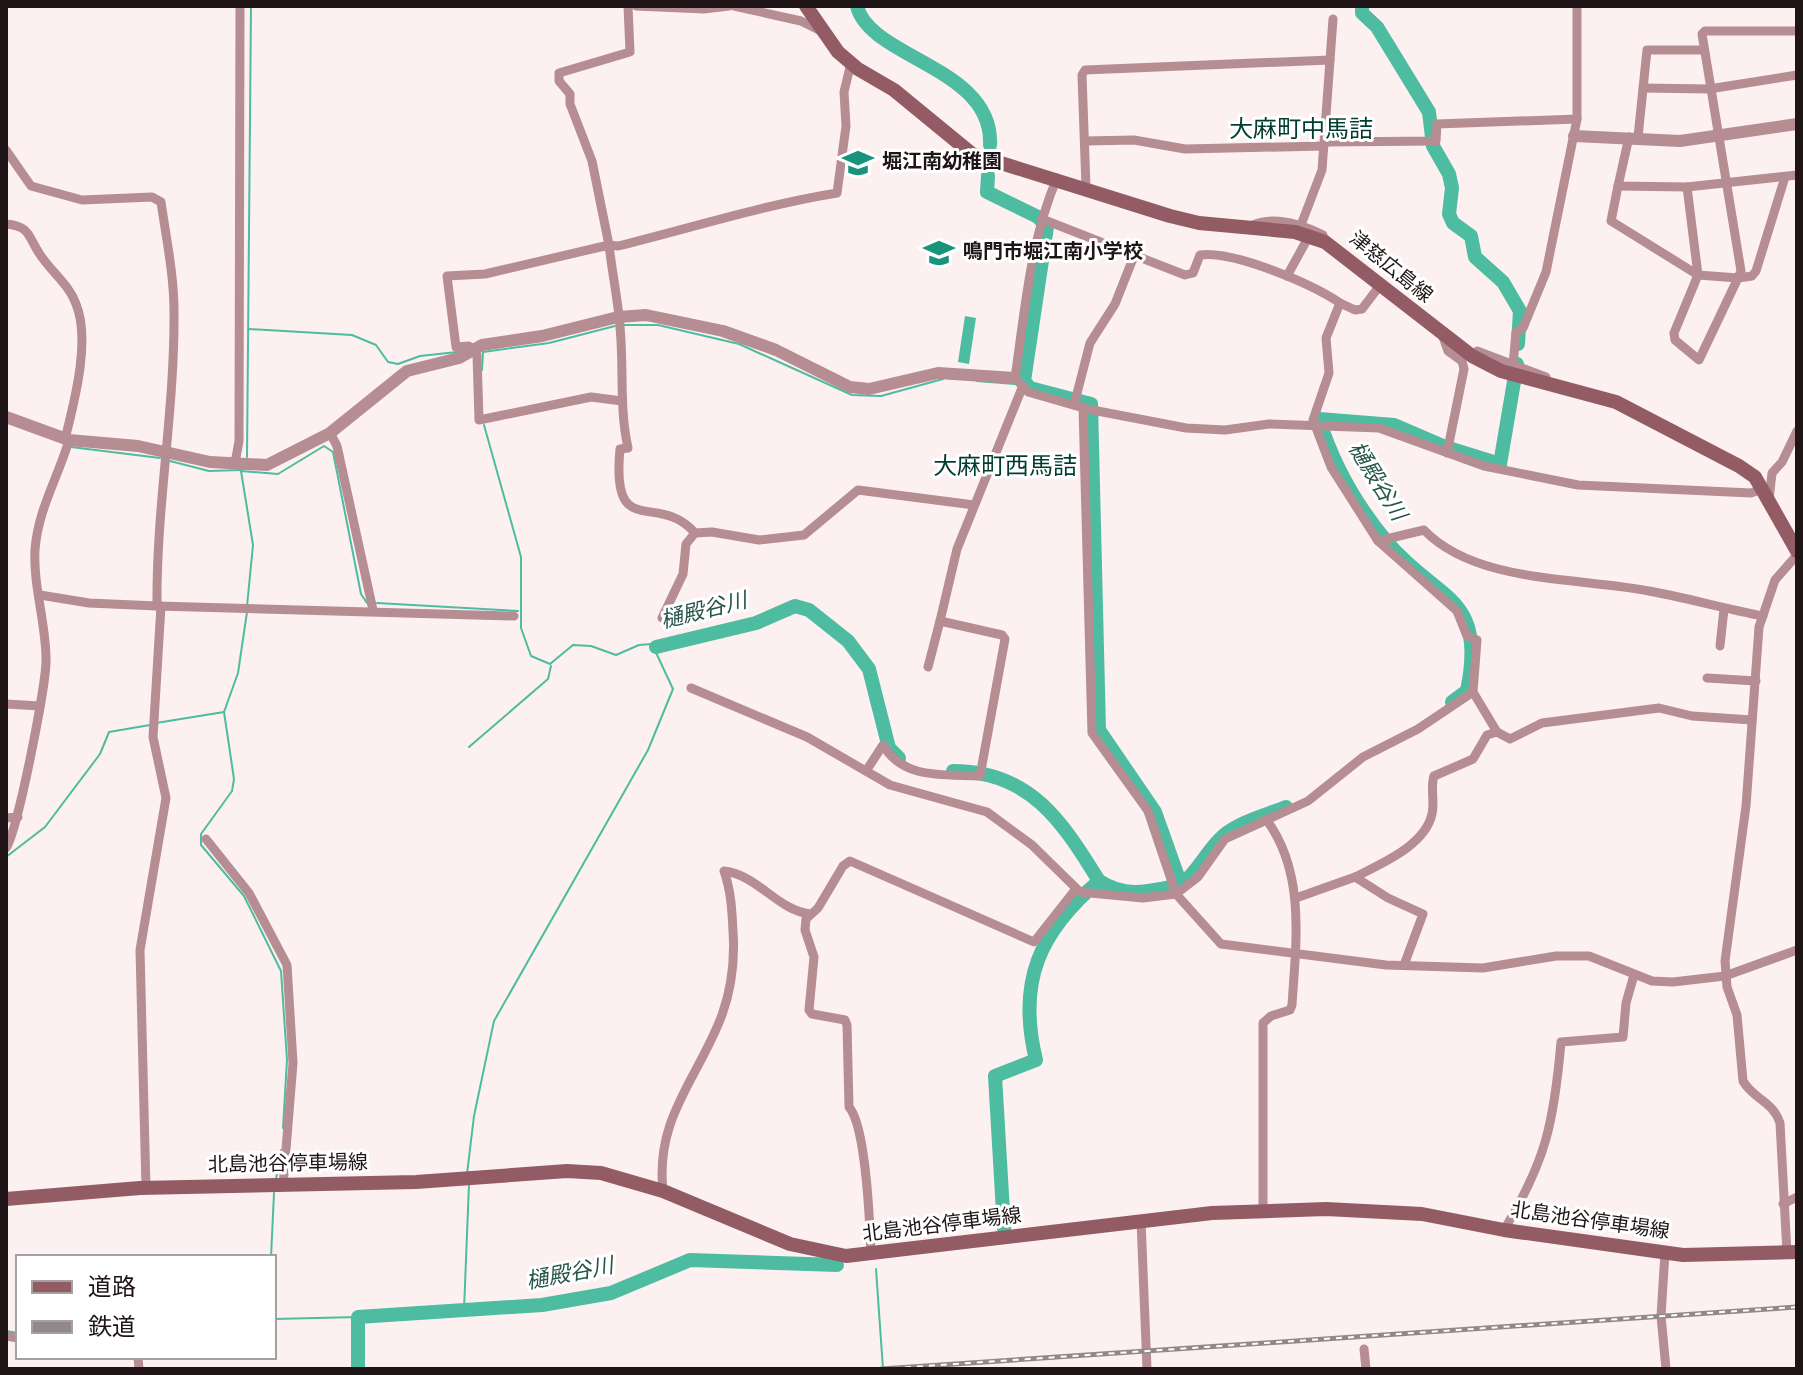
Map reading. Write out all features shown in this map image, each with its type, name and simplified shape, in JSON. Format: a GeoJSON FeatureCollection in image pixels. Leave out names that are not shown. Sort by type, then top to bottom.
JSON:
{"type":"FeatureCollection","features":[{"type":"Feature","properties":{"kind":"main road","name":"津慈広島線"},"geometry":{"type":"LineString","coordinates":[[806,6],[821,31],[851,63],[894,90],[972,154],[1199,223],[1250,227],[1303,226],[1337,249],[1446,339],[1501,371],[1616,402],[1739,466],[1755,477],[1797,553]]}},
{"type":"Feature","properties":{"kind":"main road","name":"北島池谷停車場線"},"geometry":{"type":"LineString","coordinates":[[6,1199],[146,1188],[430,1181],[567,1171],[623,1177],[814,1252],[871,1255],[1141,1221],[1326,1209],[1422,1214],[1504,1230],[1665,1253],[1792,1253]]}},
{"type":"Feature","properties":{"kind":"street"},"geometry":{"type":"LineString","coordinates":[[237,463],[240,6]]}},
{"type":"Feature","properties":{"kind":"street"},"geometry":{"type":"LineString","coordinates":[[628,6],[630,52],[559,73],[559,81],[570,94],[570,104],[592,161],[609,245],[619,323],[622,401],[628,448],[620,449],[618,478],[622,493],[632,509],[640,513],[665,512],[695,533],[712,532],[759,540],[804,535],[858,490],[933,497],[974,505]]}},
{"type":"Feature","properties":{"kind":"street"},"geometry":{"type":"LineString","coordinates":[[636,6],[704,9],[732,6],[801,21],[821,31]]}},
{"type":"Feature","properties":{"kind":"street"},"geometry":{"type":"LineString","coordinates":[[1513,365],[1516,332],[1523,328],[1546,272],[1574,136],[1577,119],[1577,6]]}},
{"type":"Feature","properties":{"kind":"street"},"geometry":{"type":"LineString","coordinates":[[1287,276],[1320,180],[1333,19]]}},
{"type":"Feature","properties":{"kind":"street"},"geometry":{"type":"LineString","coordinates":[[1687,187],[1698,275],[1674,333],[1675,340],[1699,360],[1741,271],[1702,34],[1705,31],[1797,31]]}},
{"type":"Feature","properties":{"kind":"street"},"geometry":{"type":"LineString","coordinates":[[1703,50],[1647,50],[1634,137],[1618,186],[1611,221],[1698,275],[1752,276],[1785,177]]}},
{"type":"Feature","properties":{"kind":"street"},"geometry":{"type":"LineString","coordinates":[[1086,187],[1082,75],[1085,70],[1330,60]]}},
{"type":"Feature","properties":{"kind":"street"},"geometry":{"type":"LineString","coordinates":[[473,351],[456,347],[447,276],[485,274],[609,245],[631,243],[754,209],[837,193],[846,126],[844,92],[851,63]]}},
{"type":"Feature","properties":{"kind":"street"},"geometry":{"type":"LineString","coordinates":[[1643,88],[1709,89],[1797,75]]}},
{"type":"Feature","properties":{"kind":"street"},"geometry":{"type":"LineString","coordinates":[[1086,141],[1134,140],[1185,149],[1433,141],[1437,124],[1577,119]]}},
{"type":"Feature","properties":{"kind":"street"},"geometry":{"type":"LineString","coordinates":[[1574,136],[1680,141],[1797,124]]}},
{"type":"Feature","properties":{"kind":"street"},"geometry":{"type":"LineString","coordinates":[[6,150],[31,186],[82,200],[152,197],[161,202],[172,290],[170,422],[164,456],[154,724],[166,792],[140,950],[146,1188]]}},
{"type":"Feature","properties":{"kind":"street"},"geometry":{"type":"LineString","coordinates":[[1618,186],[1726,185],[1797,175]]}},
{"type":"Feature","properties":{"kind":"street"},"geometry":{"type":"LineString","coordinates":[[928,667],[957,549],[1018,383],[1032,254],[1057,178]]}},
{"type":"Feature","properties":{"kind":"street"},"geometry":{"type":"LineString","coordinates":[[1042,221],[1189,276],[1204,254],[1287,276],[1355,310],[1362,309],[1381,284]]}},
{"type":"Feature","properties":{"kind":"street"},"geometry":{"type":"LineString","coordinates":[[6,224],[20,225],[32,234],[38,252],[76,301],[79,314],[79,379],[67,440],[40,514],[35,550],[47,662],[15,833],[6,848]]}},
{"type":"Feature","properties":{"kind":"street"},"geometry":{"type":"LineString","coordinates":[[1134,256],[1115,304],[1090,343],[1084,408],[1092,733],[1148,811],[1174,889],[1211,937],[1227,947],[1404,965],[1483,968],[1571,955],[1601,960],[1634,975],[1673,982],[1725,976],[1797,950]]}},
{"type":"Feature","properties":{"kind":"street"},"geometry":{"type":"LineString","coordinates":[[1340,303],[1326,338],[1329,373],[1313,420],[1320,424],[1331,467],[1382,538],[1457,611],[1472,638],[1477,660],[1470,694],[1494,733],[1510,739],[1542,723],[1659,708],[1692,716],[1752,720]]}},
{"type":"Feature","properties":{"kind":"street"},"geometry":{"type":"LineString","coordinates":[[6,417],[67,440],[210,462],[276,463],[330,433],[407,371],[473,351],[646,315],[723,331],[776,350],[850,387],[869,389],[938,373],[1018,383],[1084,408],[1205,430],[1320,424],[1393,431],[1447,453],[1512,473],[1601,488],[1765,495],[1772,473],[1782,462],[1797,431]]}},
{"type":"Feature","properties":{"kind":"street"},"geometry":{"type":"LineString","coordinates":[[1447,453],[1464,369],[1462,361],[1448,351],[1446,339],[1457,340],[1513,365],[1560,381],[1564,388]]}},
{"type":"Feature","properties":{"kind":"street"},"geometry":{"type":"LineString","coordinates":[[473,351],[484,420],[591,397],[622,401]]}},
{"type":"Feature","properties":{"kind":"street"},"geometry":{"type":"LineString","coordinates":[[330,433],[337,446],[365,585],[373,605]]}},
{"type":"Feature","properties":{"kind":"street"},"geometry":{"type":"LineString","coordinates":[[1382,538],[1424,530],[1447,550],[1507,571],[1649,591],[1763,616]]}},
{"type":"Feature","properties":{"kind":"street"},"geometry":{"type":"LineString","coordinates":[[662,618],[683,574],[686,544],[695,533]]}},
{"type":"Feature","properties":{"kind":"street"},"geometry":{"type":"LineString","coordinates":[[1792,1253],[1783,1204],[1780,1123],[1771,1105],[1748,1090],[1743,1081],[1737,1015],[1725,976],[1746,806],[1763,616],[1775,580],[1797,553]]}},
{"type":"Feature","properties":{"kind":"street"},"geometry":{"type":"LineString","coordinates":[[40,595],[89,603],[247,610],[373,605],[514,616]]}},
{"type":"Feature","properties":{"kind":"street"},"geometry":{"type":"LineString","coordinates":[[1720,646],[1724,609]]}},
{"type":"Feature","properties":{"kind":"street"},"geometry":{"type":"LineString","coordinates":[[866,771],[883,745],[890,757],[918,772],[980,776],[1005,639],[1002,635],[940,621]]}},
{"type":"Feature","properties":{"kind":"street"},"geometry":{"type":"LineString","coordinates":[[1707,678],[1756,681]]}},
{"type":"Feature","properties":{"kind":"street"},"geometry":{"type":"LineString","coordinates":[[691,688],[807,737],[904,790],[987,812],[1032,845],[1081,892],[1143,898],[1174,889],[1198,877],[1225,839],[1308,801],[1363,757],[1418,729],[1470,694]]}},
{"type":"Feature","properties":{"kind":"street"},"geometry":{"type":"LineString","coordinates":[[6,704],[40,706]]}},
{"type":"Feature","properties":{"kind":"street"},"geometry":{"type":"LineString","coordinates":[[1296,898],[1390,861],[1415,838],[1432,816],[1434,776],[1473,759],[1494,733]]}},
{"type":"Feature","properties":{"kind":"street"},"geometry":{"type":"LineString","coordinates":[[6,818],[18,817]]}},
{"type":"Feature","properties":{"kind":"street"},"geometry":{"type":"LineString","coordinates":[[1263,1211],[1263,1023],[1271,1016],[1285,1013],[1292,1005],[1296,898],[1287,856],[1266,819]]}},
{"type":"Feature","properties":{"kind":"street"},"geometry":{"type":"LineString","coordinates":[[206,839],[249,893],[287,965],[293,1063],[277,1185]]}},
{"type":"Feature","properties":{"kind":"street"},"geometry":{"type":"LineString","coordinates":[[871,1255],[865,1170],[855,1117],[849,1107],[847,1025],[845,1020],[812,1014],[809,1010],[814,957],[804,923],[850,861],[1034,942],[1081,892]]}},
{"type":"Feature","properties":{"kind":"street"},"geometry":{"type":"LineString","coordinates":[[663,1191],[662,1147],[675,1106],[722,1015],[732,982],[735,957],[732,902],[724,871],[751,879],[798,913],[810,914]]}},
{"type":"Feature","properties":{"kind":"street"},"geometry":{"type":"LineString","coordinates":[[1355,877],[1388,898],[1423,914],[1404,965]]}},
{"type":"Feature","properties":{"kind":"street"},"geometry":{"type":"LineString","coordinates":[[1504,1230],[1537,1173],[1545,1147],[1553,1115],[1561,1042],[1623,1037],[1626,1003],[1634,975]]}},
{"type":"Feature","properties":{"kind":"street"},"geometry":{"type":"LineString","coordinates":[[1783,1204],[1797,1197]]}},
{"type":"Feature","properties":{"kind":"street"},"geometry":{"type":"LineString","coordinates":[[1141,1221],[1147,1369]]}},
{"type":"Feature","properties":{"kind":"street"},"geometry":{"type":"LineString","coordinates":[[1665,1253],[1661,1331],[1666,1369]]}},
{"type":"Feature","properties":{"kind":"street"},"geometry":{"type":"LineString","coordinates":[[1364,1349],[1366,1369]]}},
{"type":"Feature","properties":{"kind":"shaded area"},"geometry":{"type":"Polygon","coordinates":[[[965,316],[976,318],[969,364],[958,362],[965,316]]]}},
{"type":"Feature","properties":{"kind":"waterway"},"geometry":{"type":"LineString","coordinates":[[247,457],[251,6]]}},
{"type":"Feature","properties":{"kind":"waterway","name":"樋殿谷川"},"geometry":{"type":"LineString","coordinates":[[857,6],[866,24],[883,39],[953,80],[973,98],[986,119],[990,145]]}},
{"type":"Feature","properties":{"kind":"waterway","name":"樋殿谷川"},"geometry":{"type":"LineString","coordinates":[[1362,6],[1362,13],[1377,27],[1429,112],[1433,146],[1449,174],[1452,188],[1449,214],[1453,223],[1471,236],[1475,257],[1503,282],[1520,311],[1518,344]]}},
{"type":"Feature","properties":{"kind":"waterway","name":"樋殿谷川"},"geometry":{"type":"LineString","coordinates":[[988,176],[987,192],[1038,217],[1047,227],[1024,381],[1030,388],[1091,404],[1099,730],[1155,812],[1181,885],[1129,892],[1099,881]]}},
{"type":"Feature","properties":{"kind":"waterway"},"geometry":{"type":"LineString","coordinates":[[622,325],[658,325],[739,344],[852,395],[881,396],[943,379]]}},
{"type":"Feature","properties":{"kind":"waterway"},"geometry":{"type":"LineString","coordinates":[[482,370],[483,352],[549,343],[615,326]]}},
{"type":"Feature","properties":{"kind":"waterway"},"geometry":{"type":"LineString","coordinates":[[249,329],[352,335],[376,345],[388,362],[398,364],[420,356],[457,352]]}},
{"type":"Feature","properties":{"kind":"waterway","name":"樋殿谷川"},"geometry":{"type":"LineString","coordinates":[[1452,702],[1467,691],[1471,659],[1470,635],[1464,617],[1454,603],[1406,562],[1376,528],[1339,468],[1319,419],[1394,425],[1445,447],[1500,464],[1517,364]]}},
{"type":"Feature","properties":{"kind":"waterway"},"geometry":{"type":"LineString","coordinates":[[977,381],[1015,384]]}},
{"type":"Feature","properties":{"kind":"waterway"},"geometry":{"type":"LineString","coordinates":[[467,1174],[474,1116],[494,1021],[648,750],[673,689],[652,644],[639,645],[616,655],[591,646],[573,645],[550,664],[531,656],[521,628],[521,557],[484,425]]}},
{"type":"Feature","properties":{"kind":"waterway"},"geometry":{"type":"LineString","coordinates":[[247,606],[253,545],[241,471],[278,474],[324,446],[333,452],[361,594],[367,603]]}},
{"type":"Feature","properties":{"kind":"waterway"},"geometry":{"type":"LineString","coordinates":[[71,447],[160,458]]}},
{"type":"Feature","properties":{"kind":"waterway"},"geometry":{"type":"LineString","coordinates":[[170,461],[209,471],[242,470]]}},
{"type":"Feature","properties":{"kind":"waterway"},"geometry":{"type":"LineString","coordinates":[[377,603],[518,611]]}},
{"type":"Feature","properties":{"kind":"waterway","name":"樋殿谷川"},"geometry":{"type":"LineString","coordinates":[[656,647],[756,623],[795,606],[809,610],[848,641],[869,669],[889,748],[899,758]]}},
{"type":"Feature","properties":{"kind":"waterway"},"geometry":{"type":"LineString","coordinates":[[247,612],[238,673],[224,712],[234,779],[232,791],[201,834],[201,845],[244,896],[281,971],[287,1060],[283,1128]]}},
{"type":"Feature","properties":{"kind":"waterway"},"geometry":{"type":"LineString","coordinates":[[469,747],[548,679],[551,666]]}},
{"type":"Feature","properties":{"kind":"waterway"},"geometry":{"type":"LineString","coordinates":[[156,723],[224,712]]}},
{"type":"Feature","properties":{"kind":"waterway"},"geometry":{"type":"LineString","coordinates":[[6,857],[45,827],[100,754],[109,732],[150,725]]}},
{"type":"Feature","properties":{"kind":"waterway","name":"樋殿谷川"},"geometry":{"type":"LineString","coordinates":[[953,771],[980,773],[1023,790],[1057,820],[1099,881],[1061,920],[1038,960],[1029,1006],[1036,1060],[995,1076],[1004,1229]]}},
{"type":"Feature","properties":{"kind":"waterway","name":"樋殿谷川"},"geometry":{"type":"LineString","coordinates":[[1181,885],[1232,829],[1286,807]]}},
{"type":"Feature","properties":{"kind":"waterway"},"geometry":{"type":"LineString","coordinates":[[276,1179],[281,1150]]}},
{"type":"Feature","properties":{"kind":"waterway"},"geometry":{"type":"LineString","coordinates":[[464,1310],[469,1184]]}},
{"type":"Feature","properties":{"kind":"waterway"},"geometry":{"type":"LineString","coordinates":[[271,1255],[274,1193]]}},
{"type":"Feature","properties":{"kind":"waterway","name":"樋殿谷川"},"geometry":{"type":"LineString","coordinates":[[358,1369],[358,1317],[542,1305],[611,1293],[690,1260],[837,1265]]}},
{"type":"Feature","properties":{"kind":"waterway"},"geometry":{"type":"LineString","coordinates":[[876,1269],[883,1369]]}},
{"type":"Feature","properties":{"kind":"waterway"},"geometry":{"type":"LineString","coordinates":[[276,1319],[358,1317]]}},
{"type":"Feature","properties":{"kind":"waterway"},"geometry":{"type":"LineString","coordinates":[[6,1331],[16,1333]]}},
{"type":"Feature","properties":{"kind":"railway"},"geometry":{"type":"LineString","coordinates":[[881,1369],[1797,1307]]}},
{"type":"Feature","properties":{"kind":"place","name":"堀江南幼稚園"},"geometry":{"type":"Point","coordinates":[858,163]}},
{"type":"Feature","properties":{"kind":"place","name":"鳴門市堀江南小学校"},"geometry":{"type":"Point","coordinates":[939,253]}},
{"type":"Feature","properties":{"kind":"district","name":"大麻町中馬詰"},"geometry":{"type":"Point","coordinates":[1301,131]}},
{"type":"Feature","properties":{"kind":"district","name":"大麻町西馬詰"},"geometry":{"type":"Point","coordinates":[1005,468]}}]}
